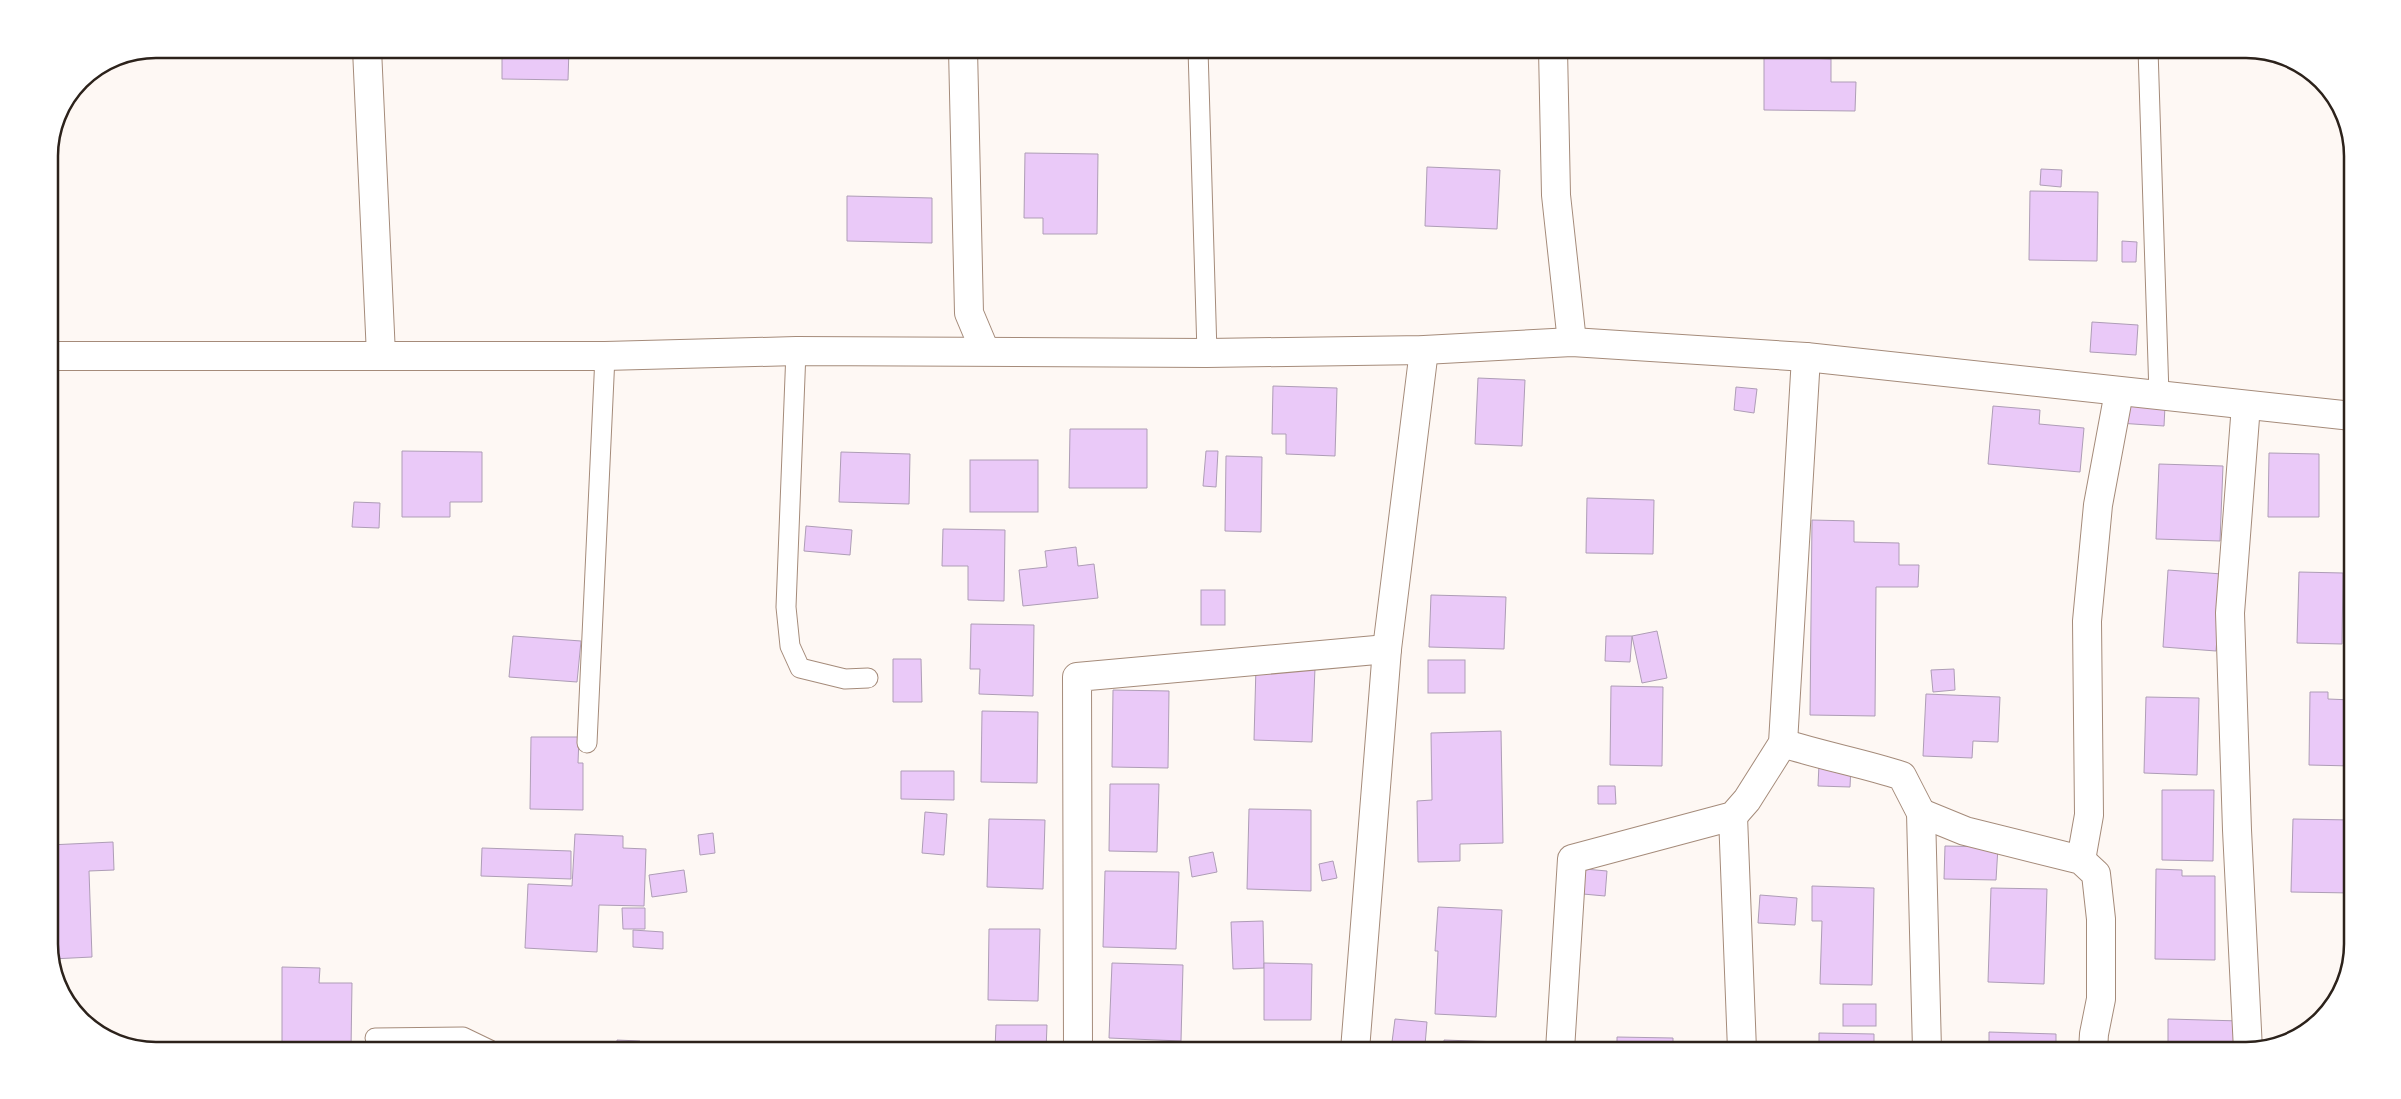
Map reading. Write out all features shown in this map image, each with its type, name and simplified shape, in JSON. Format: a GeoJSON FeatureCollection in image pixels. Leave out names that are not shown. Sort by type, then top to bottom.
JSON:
{"type":"FeatureCollection","features":[{"type":"Feature","properties":{"kind":"street"},"geometry":{"type":"LineString","coordinates":[[367,58],[381,355]]}},
{"type":"Feature","properties":{"kind":"street"},"geometry":{"type":"LineString","coordinates":[[964,58],[970,313],[986,351]]}},
{"type":"Feature","properties":{"kind":"street"},"geometry":{"type":"LineString","coordinates":[[1553,58],[1556,195],[1572,342]]}},
{"type":"Feature","properties":{"kind":"street"},"geometry":{"type":"LineString","coordinates":[[58,356],[605,356],[796,351],[1206,353],[1424,350],[1572,342],[1806,357],[2343,415]]}},
{"type":"Feature","properties":{"kind":"street"},"geometry":{"type":"LineString","coordinates":[[1356,1042],[1387,649],[1424,350]]}},
{"type":"Feature","properties":{"kind":"street"},"geometry":{"type":"LineString","coordinates":[[1561,1042],[1572,859],[1732,816],[1746,800],[1783,744],[1806,357]]}},
{"type":"Feature","properties":{"kind":"street"},"geometry":{"type":"LineString","coordinates":[[2082,860],[2089,815],[2087,622],[2098,505],[2119,392]]}},
{"type":"Feature","properties":{"kind":"street"},"geometry":{"type":"LineString","coordinates":[[2246,405],[2230,613],[2237,830],[2248,1042]]}},
{"type":"Feature","properties":{"kind":"street"},"geometry":{"type":"LineString","coordinates":[[1078,1042],[1078,678],[1387,649]]}},
{"type":"Feature","properties":{"kind":"street"},"geometry":{"type":"LineString","coordinates":[[1783,744],[1817,755],[1868,765],[1902,776],[1921,813],[1927,1042]]}},
{"type":"Feature","properties":{"kind":"street"},"geometry":{"type":"LineString","coordinates":[[1921,813],[1965,831],[2082,860],[2096,874],[2100,919],[2101,999],[2094,1042]]}},
{"type":"Feature","properties":{"kind":"street"},"geometry":{"type":"LineString","coordinates":[[1732,816],[1742,1042]]}},
{"type":"Feature","properties":{"kind":"lane"},"geometry":{"type":"LineString","coordinates":[[1198,58],[1206,353]]}},
{"type":"Feature","properties":{"kind":"lane"},"geometry":{"type":"LineString","coordinates":[[2148,58],[2159,395]]}},
{"type":"Feature","properties":{"kind":"lane"},"geometry":{"type":"LineString","coordinates":[[796,351],[786,607],[790,646],[800,668],[845,679],[868,678]]}},
{"type":"Feature","properties":{"kind":"lane"},"geometry":{"type":"LineString","coordinates":[[587,743],[605,356]]}},
{"type":"Feature","properties":{"kind":"lane"},"geometry":{"type":"LineString","coordinates":[[375,1038],[463,1037],[473,1042]]}},
{"type":"Feature","properties":{"kind":"building"},"geometry":{"type":"Polygon","coordinates":[[[502,58],[569,58],[568,80],[502,79],[502,58]]]}},
{"type":"Feature","properties":{"kind":"building"},"geometry":{"type":"Polygon","coordinates":[[[1764,58],[1831,59],[1831,82],[1856,82],[1855,111],[1764,110],[1764,58]]]}},
{"type":"Feature","properties":{"kind":"building"},"geometry":{"type":"Polygon","coordinates":[[[1025,153],[1098,154],[1097,234],[1043,234],[1043,218],[1024,218],[1025,153]]]}},
{"type":"Feature","properties":{"kind":"building"},"geometry":{"type":"Polygon","coordinates":[[[1427,167],[1500,170],[1497,229],[1425,226],[1427,167]]]}},
{"type":"Feature","properties":{"kind":"building"},"geometry":{"type":"Polygon","coordinates":[[[2041,169],[2062,170],[2061,187],[2040,185],[2041,169]]]}},
{"type":"Feature","properties":{"kind":"building"},"geometry":{"type":"Polygon","coordinates":[[[2030,191],[2098,192],[2097,261],[2029,260],[2030,191]]]}},
{"type":"Feature","properties":{"kind":"building"},"geometry":{"type":"Polygon","coordinates":[[[847,196],[932,198],[932,243],[847,241],[847,196]]]}},
{"type":"Feature","properties":{"kind":"building"},"geometry":{"type":"Polygon","coordinates":[[[2122,241],[2137,242],[2136,262],[2122,262],[2122,241]]]}},
{"type":"Feature","properties":{"kind":"building"},"geometry":{"type":"Polygon","coordinates":[[[2092,322],[2138,325],[2136,355],[2090,352],[2092,322]]]}},
{"type":"Feature","properties":{"kind":"building"},"geometry":{"type":"Polygon","coordinates":[[[1478,378],[1525,380],[1522,446],[1475,444],[1478,378]]]}},
{"type":"Feature","properties":{"kind":"building"},"geometry":{"type":"Polygon","coordinates":[[[1273,386],[1337,388],[1335,456],[1286,454],[1286,434],[1272,434],[1273,386]]]}},
{"type":"Feature","properties":{"kind":"building"},"geometry":{"type":"Polygon","coordinates":[[[1736,387],[1757,389],[1754,413],[1734,410],[1736,387]]]}},
{"type":"Feature","properties":{"kind":"building"},"geometry":{"type":"Polygon","coordinates":[[[2120,402],[2165,406],[2164,426],[2118,423],[2120,402]]]}},
{"type":"Feature","properties":{"kind":"building"},"geometry":{"type":"Polygon","coordinates":[[[1993,406],[2040,410],[2039,424],[2084,428],[2080,472],[1988,464],[1993,406]]]}},
{"type":"Feature","properties":{"kind":"building"},"geometry":{"type":"Polygon","coordinates":[[[1070,429],[1147,429],[1147,488],[1069,488],[1070,429]]]}},
{"type":"Feature","properties":{"kind":"building"},"geometry":{"type":"Polygon","coordinates":[[[402,451],[482,452],[482,502],[450,502],[450,517],[402,517],[402,451]]]}},
{"type":"Feature","properties":{"kind":"building"},"geometry":{"type":"Polygon","coordinates":[[[1206,451],[1218,451],[1216,487],[1203,486],[1206,451]]]}},
{"type":"Feature","properties":{"kind":"building"},"geometry":{"type":"Polygon","coordinates":[[[841,452],[910,454],[909,504],[839,502],[841,452]]]}},
{"type":"Feature","properties":{"kind":"building"},"geometry":{"type":"Polygon","coordinates":[[[2269,453],[2319,454],[2319,517],[2268,517],[2269,453]]]}},
{"type":"Feature","properties":{"kind":"building"},"geometry":{"type":"Polygon","coordinates":[[[1226,456],[1262,457],[1261,532],[1225,531],[1226,456]]]}},
{"type":"Feature","properties":{"kind":"building"},"geometry":{"type":"Polygon","coordinates":[[[970,460],[1038,460],[1038,512],[970,512],[970,460]]]}},
{"type":"Feature","properties":{"kind":"building"},"geometry":{"type":"Polygon","coordinates":[[[2159,464],[2223,466],[2220,541],[2156,539],[2159,464]]]}},
{"type":"Feature","properties":{"kind":"building"},"geometry":{"type":"Polygon","coordinates":[[[1587,498],[1654,500],[1653,554],[1586,553],[1587,498]]]}},
{"type":"Feature","properties":{"kind":"building"},"geometry":{"type":"Polygon","coordinates":[[[354,502],[380,503],[379,528],[352,527],[354,502]]]}},
{"type":"Feature","properties":{"kind":"building"},"geometry":{"type":"Polygon","coordinates":[[[1812,520],[1854,521],[1854,542],[1899,543],[1899,565],[1919,565],[1918,587],[1876,587],[1875,716],[1810,715],[1812,520]]]}},
{"type":"Feature","properties":{"kind":"building"},"geometry":{"type":"Polygon","coordinates":[[[806,526],[852,530],[850,555],[804,551],[806,526]]]}},
{"type":"Feature","properties":{"kind":"building"},"geometry":{"type":"Polygon","coordinates":[[[943,529],[1005,530],[1004,601],[968,600],[968,566],[942,566],[943,529]]]}},
{"type":"Feature","properties":{"kind":"building"},"geometry":{"type":"Polygon","coordinates":[[[1076,547],[1078,566],[1094,564],[1098,598],[1023,606],[1019,570],[1047,567],[1045,551],[1076,547]]]}},
{"type":"Feature","properties":{"kind":"building"},"geometry":{"type":"Polygon","coordinates":[[[2168,570],[2222,574],[2216,651],[2163,647],[2168,570]]]}},
{"type":"Feature","properties":{"kind":"building"},"geometry":{"type":"Polygon","coordinates":[[[2299,572],[2343,573],[2342,644],[2297,643],[2299,572]]]}},
{"type":"Feature","properties":{"kind":"building"},"geometry":{"type":"Polygon","coordinates":[[[1201,590],[1225,590],[1225,625],[1201,625],[1201,590]]]}},
{"type":"Feature","properties":{"kind":"building"},"geometry":{"type":"Polygon","coordinates":[[[1431,595],[1506,597],[1504,649],[1429,647],[1431,595]]]}},
{"type":"Feature","properties":{"kind":"building"},"geometry":{"type":"Polygon","coordinates":[[[971,624],[1034,625],[1033,696],[979,694],[980,669],[970,669],[971,624]]]}},
{"type":"Feature","properties":{"kind":"building"},"geometry":{"type":"Polygon","coordinates":[[[1657,631],[1667,678],[1642,683],[1632,636],[1657,631]]]}},
{"type":"Feature","properties":{"kind":"building"},"geometry":{"type":"Polygon","coordinates":[[[513,636],[581,641],[577,682],[509,677],[513,636]]]}},
{"type":"Feature","properties":{"kind":"building"},"geometry":{"type":"Polygon","coordinates":[[[1606,636],[1632,636],[1630,662],[1605,661],[1606,636]]]}},
{"type":"Feature","properties":{"kind":"building"},"geometry":{"type":"Polygon","coordinates":[[[893,659],[921,659],[922,702],[893,702],[893,659]]]}},
{"type":"Feature","properties":{"kind":"building"},"geometry":{"type":"Polygon","coordinates":[[[1428,660],[1465,660],[1465,693],[1428,693],[1428,660]]]}},
{"type":"Feature","properties":{"kind":"building"},"geometry":{"type":"Polygon","coordinates":[[[1256,666],[1315,668],[1312,742],[1254,740],[1256,666]]]}},
{"type":"Feature","properties":{"kind":"building"},"geometry":{"type":"Polygon","coordinates":[[[1954,669],[1955,690],[1933,692],[1931,670],[1954,669]]]}},
{"type":"Feature","properties":{"kind":"building"},"geometry":{"type":"Polygon","coordinates":[[[1611,686],[1663,687],[1662,766],[1610,765],[1611,686]]]}},
{"type":"Feature","properties":{"kind":"building"},"geometry":{"type":"Polygon","coordinates":[[[1113,690],[1169,691],[1168,768],[1112,767],[1113,690]]]}},
{"type":"Feature","properties":{"kind":"building"},"geometry":{"type":"Polygon","coordinates":[[[2310,692],[2328,692],[2328,699],[2344,700],[2344,766],[2309,765],[2310,692]]]}},
{"type":"Feature","properties":{"kind":"building"},"geometry":{"type":"Polygon","coordinates":[[[1926,694],[2000,697],[1998,742],[1973,741],[1972,758],[1923,756],[1926,694]]]}},
{"type":"Feature","properties":{"kind":"building"},"geometry":{"type":"Polygon","coordinates":[[[2146,697],[2199,698],[2197,775],[2144,773],[2146,697]]]}},
{"type":"Feature","properties":{"kind":"building"},"geometry":{"type":"Polygon","coordinates":[[[982,711],[1038,712],[1037,783],[981,782],[982,711]]]}},
{"type":"Feature","properties":{"kind":"building"},"geometry":{"type":"Polygon","coordinates":[[[1501,731],[1503,843],[1460,844],[1460,861],[1418,862],[1417,801],[1432,800],[1431,733],[1501,731]]]}},
{"type":"Feature","properties":{"kind":"building"},"geometry":{"type":"Polygon","coordinates":[[[531,737],[579,737],[578,763],[583,763],[583,810],[530,809],[531,737]]]}},
{"type":"Feature","properties":{"kind":"building"},"geometry":{"type":"Polygon","coordinates":[[[1819,764],[1851,765],[1850,787],[1818,786],[1819,764]]]}},
{"type":"Feature","properties":{"kind":"building"},"geometry":{"type":"Polygon","coordinates":[[[901,771],[954,771],[954,800],[901,799],[901,771]]]}},
{"type":"Feature","properties":{"kind":"building"},"geometry":{"type":"Polygon","coordinates":[[[1110,784],[1159,784],[1157,852],[1109,851],[1110,784]]]}},
{"type":"Feature","properties":{"kind":"building"},"geometry":{"type":"Polygon","coordinates":[[[1598,786],[1615,786],[1616,804],[1598,804],[1598,786]]]}},
{"type":"Feature","properties":{"kind":"building"},"geometry":{"type":"Polygon","coordinates":[[[2162,790],[2214,790],[2213,861],[2162,860],[2162,790]]]}},
{"type":"Feature","properties":{"kind":"building"},"geometry":{"type":"Polygon","coordinates":[[[1249,809],[1311,810],[1311,891],[1247,889],[1249,809]]]}},
{"type":"Feature","properties":{"kind":"building"},"geometry":{"type":"Polygon","coordinates":[[[925,812],[947,814],[944,855],[922,853],[925,812]]]}},
{"type":"Feature","properties":{"kind":"building"},"geometry":{"type":"Polygon","coordinates":[[[989,819],[1045,820],[1043,889],[987,887],[989,819]]]}},
{"type":"Feature","properties":{"kind":"building"},"geometry":{"type":"Polygon","coordinates":[[[2293,819],[2344,820],[2344,893],[2291,892],[2293,819]]]}},
{"type":"Feature","properties":{"kind":"building"},"geometry":{"type":"Polygon","coordinates":[[[713,833],[715,853],[700,855],[698,835],[713,833]]]}},
{"type":"Feature","properties":{"kind":"building"},"geometry":{"type":"Polygon","coordinates":[[[575,834],[623,836],[623,848],[646,849],[644,906],[599,905],[597,952],[525,948],[528,884],[572,886],[575,834]]]}},
{"type":"Feature","properties":{"kind":"building"},"geometry":{"type":"Polygon","coordinates":[[[113,842],[114,870],[89,871],[92,957],[59,959],[58,845],[113,842]]]}},
{"type":"Feature","properties":{"kind":"building"},"geometry":{"type":"Polygon","coordinates":[[[1945,846],[1998,847],[1996,880],[1944,879],[1945,846]]]}},
{"type":"Feature","properties":{"kind":"building"},"geometry":{"type":"Polygon","coordinates":[[[482,848],[571,851],[571,879],[481,876],[482,848]]]}},
{"type":"Feature","properties":{"kind":"building"},"geometry":{"type":"Polygon","coordinates":[[[1213,852],[1217,872],[1192,877],[1189,857],[1213,852]]]}},
{"type":"Feature","properties":{"kind":"building"},"geometry":{"type":"Polygon","coordinates":[[[1333,861],[1337,878],[1322,881],[1319,864],[1333,861]]]}},
{"type":"Feature","properties":{"kind":"building"},"geometry":{"type":"Polygon","coordinates":[[[1585,869],[1607,871],[1605,896],[1583,894],[1585,869]]]}},
{"type":"Feature","properties":{"kind":"building"},"geometry":{"type":"Polygon","coordinates":[[[2156,869],[2182,870],[2182,876],[2215,876],[2215,960],[2155,959],[2156,869]]]}},
{"type":"Feature","properties":{"kind":"building"},"geometry":{"type":"Polygon","coordinates":[[[684,870],[687,892],[652,897],[649,875],[684,870]]]}},
{"type":"Feature","properties":{"kind":"building"},"geometry":{"type":"Polygon","coordinates":[[[1105,871],[1179,872],[1176,949],[1103,947],[1105,871]]]}},
{"type":"Feature","properties":{"kind":"building"},"geometry":{"type":"Polygon","coordinates":[[[1812,886],[1874,888],[1872,985],[1820,984],[1822,921],[1812,921],[1812,886]]]}},
{"type":"Feature","properties":{"kind":"building"},"geometry":{"type":"Polygon","coordinates":[[[1991,888],[2047,889],[2044,984],[1988,982],[1991,888]]]}},
{"type":"Feature","properties":{"kind":"building"},"geometry":{"type":"Polygon","coordinates":[[[1760,895],[1797,898],[1795,925],[1758,923],[1760,895]]]}},
{"type":"Feature","properties":{"kind":"building"},"geometry":{"type":"Polygon","coordinates":[[[1438,907],[1502,910],[1496,1017],[1435,1014],[1438,951],[1435,951],[1438,907]]]}},
{"type":"Feature","properties":{"kind":"building"},"geometry":{"type":"Polygon","coordinates":[[[622,908],[645,908],[645,929],[623,929],[622,908]]]}},
{"type":"Feature","properties":{"kind":"building"},"geometry":{"type":"Polygon","coordinates":[[[1263,921],[1264,968],[1233,969],[1231,922],[1263,921]]]}},
{"type":"Feature","properties":{"kind":"building"},"geometry":{"type":"Polygon","coordinates":[[[989,929],[1040,929],[1038,1001],[988,1000],[989,929]]]}},
{"type":"Feature","properties":{"kind":"building"},"geometry":{"type":"Polygon","coordinates":[[[633,930],[663,932],[663,949],[633,947],[633,930]]]}},
{"type":"Feature","properties":{"kind":"building"},"geometry":{"type":"Polygon","coordinates":[[[1112,963],[1183,965],[1181,1041],[1109,1038],[1112,963]]]}},
{"type":"Feature","properties":{"kind":"building"},"geometry":{"type":"Polygon","coordinates":[[[1264,963],[1312,964],[1311,1020],[1264,1020],[1264,963]]]}},
{"type":"Feature","properties":{"kind":"building"},"geometry":{"type":"Polygon","coordinates":[[[282,967],[320,968],[319,983],[352,983],[351,1042],[282,1042],[282,967]]]}},
{"type":"Feature","properties":{"kind":"building"},"geometry":{"type":"Polygon","coordinates":[[[1843,1004],[1876,1004],[1876,1026],[1843,1026],[1843,1004]]]}},
{"type":"Feature","properties":{"kind":"building"},"geometry":{"type":"Polygon","coordinates":[[[1395,1019],[1427,1022],[1425,1042],[1392,1042],[1395,1019]]]}},
{"type":"Feature","properties":{"kind":"building"},"geometry":{"type":"Polygon","coordinates":[[[2168,1019],[2241,1021],[2241,1042],[2168,1042],[2168,1019]]]}},
{"type":"Feature","properties":{"kind":"building"},"geometry":{"type":"Polygon","coordinates":[[[996,1025],[1047,1025],[1046,1042],[995,1042],[996,1025]]]}},
{"type":"Feature","properties":{"kind":"building"},"geometry":{"type":"Polygon","coordinates":[[[1989,1032],[2056,1034],[2056,1042],[1989,1042],[1989,1032]]]}},
{"type":"Feature","properties":{"kind":"building"},"geometry":{"type":"Polygon","coordinates":[[[1819,1033],[1874,1034],[1874,1042],[1819,1042],[1819,1033]]]}},
{"type":"Feature","properties":{"kind":"building"},"geometry":{"type":"Polygon","coordinates":[[[1617,1037],[1673,1038],[1673,1042],[1617,1042],[1617,1037]]]}},
{"type":"Feature","properties":{"kind":"building"},"geometry":{"type":"Polygon","coordinates":[[[617,1040],[640,1041],[640,1042],[617,1042],[617,1040]]]}},
{"type":"Feature","properties":{"kind":"building"},"geometry":{"type":"Polygon","coordinates":[[[1444,1040],[1501,1042],[1444,1042],[1444,1040]]]}}]}
